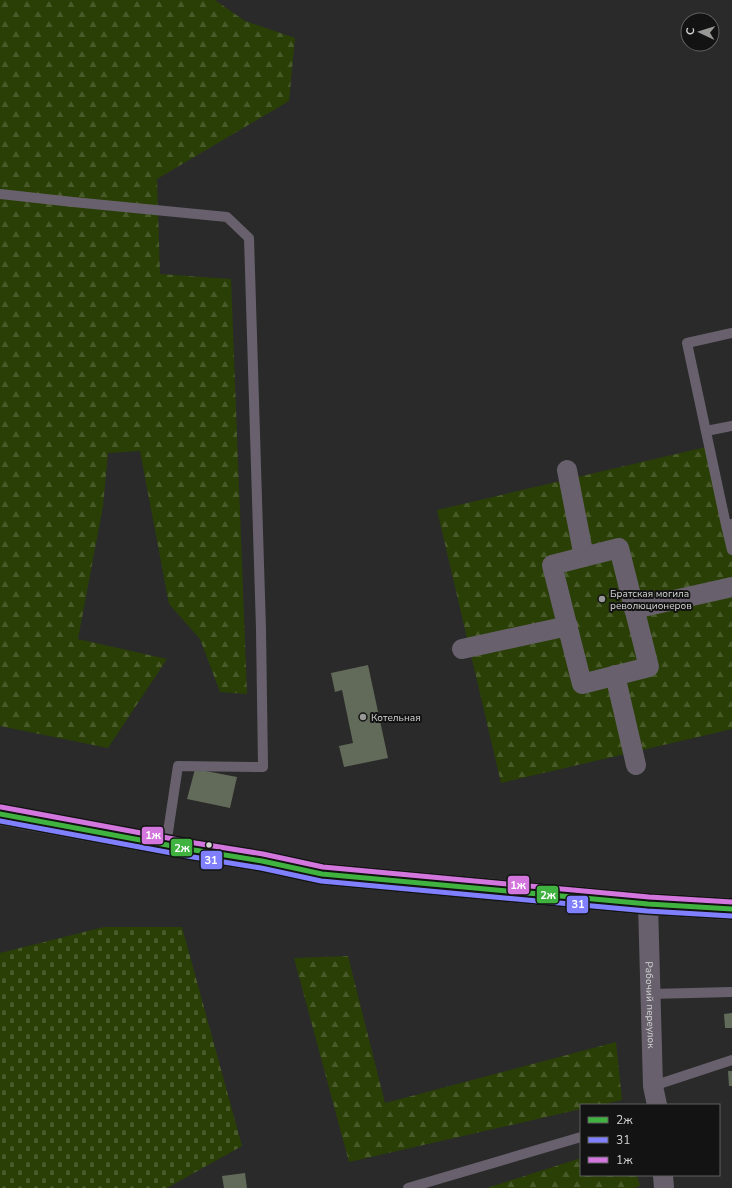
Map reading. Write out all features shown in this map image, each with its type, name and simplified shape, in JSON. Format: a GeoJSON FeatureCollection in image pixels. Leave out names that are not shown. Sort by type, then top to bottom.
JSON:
{"type":"FeatureCollection","features":[{"type":"Feature","properties":{"kind":"main road"},"geometry":{"type":"LineString","coordinates":[[0,814],[166,845],[262,861],[322,874],[648,904],[732,909]]}},
{"type":"Feature","properties":{"kind":"street"},"geometry":{"type":"LineString","coordinates":[[568,470],[584,557]]}},
{"type":"Feature","properties":{"kind":"street"},"geometry":{"type":"LineString","coordinates":[[619,548],[649,667],[582,684],[552,565],[584,557],[619,548]]}},
{"type":"Feature","properties":{"kind":"street"},"geometry":{"type":"LineString","coordinates":[[634,609],[732,587]]}},
{"type":"Feature","properties":{"kind":"street"},"geometry":{"type":"LineString","coordinates":[[462,649],[568,626]]}},
{"type":"Feature","properties":{"kind":"street"},"geometry":{"type":"LineString","coordinates":[[615,675],[636,765]]}},
{"type":"Feature","properties":{"kind":"street","name":"Рабочий переулок"},"geometry":{"type":"LineString","coordinates":[[648,904],[650,994],[655,1096]]}},
{"type":"Feature","properties":{"kind":"street"},"geometry":{"type":"LineString","coordinates":[[663,1176],[664,1188]]}},
{"type":"Feature","properties":{"kind":"lane"},"geometry":{"type":"LineString","coordinates":[[0,194],[227,217],[248,238],[261,621],[262,766],[178,766],[166,845]]}},
{"type":"Feature","properties":{"kind":"lane"},"geometry":{"type":"LineString","coordinates":[[732,333],[687,343],[706,431],[729,524],[732,550]]}},
{"type":"Feature","properties":{"kind":"lane"},"geometry":{"type":"LineString","coordinates":[[706,431],[732,426]]}},
{"type":"Feature","properties":{"kind":"lane"},"geometry":{"type":"LineString","coordinates":[[650,994],[732,992]]}},
{"type":"Feature","properties":{"kind":"lane"},"geometry":{"type":"LineString","coordinates":[[655,1096],[732,1060]]}},
{"type":"Feature","properties":{"kind":"lane"},"geometry":{"type":"LineString","coordinates":[[408,1188],[580,1137]]}},
{"type":"Feature","properties":{"kind":"green space"},"geometry":{"type":"Polygon","coordinates":[[[0,0],[215,0],[245,21],[295,38],[289,101],[157,179],[160,274],[231,279],[247,694],[220,692],[200,639],[169,604],[140,451],[108,453],[103,506],[78,639],[167,659],[108,748],[0,726],[0,0]]]}},
{"type":"Feature","properties":{"kind":"green space"},"geometry":{"type":"Polygon","coordinates":[[[706,447],[732,556],[732,729],[501,783],[437,510],[706,447]]]}},
{"type":"Feature","properties":{"kind":"green space"},"geometry":{"type":"Polygon","coordinates":[[[104,927],[182,927],[242,1146],[167,1188],[0,1188],[0,953],[104,927]]]}},
{"type":"Feature","properties":{"kind":"green space"},"geometry":{"type":"Polygon","coordinates":[[[348,956],[385,1103],[616,1042],[622,1100],[605,1104],[580,1104],[580,1109],[349,1162],[294,958],[348,956]]]}},
{"type":"Feature","properties":{"kind":"green space"},"geometry":{"type":"Polygon","coordinates":[[[580,1158],[580,1176],[637,1176],[640,1186],[634,1188],[487,1188],[580,1158]]]}},
{"type":"Feature","properties":{"kind":"building","name":"Котельная"},"geometry":{"type":"Polygon","coordinates":[[[368,665],[388,758],[344,767],[339,746],[353,743],[342,690],[335,692],[331,673],[368,665]]]}},
{"type":"Feature","properties":{"kind":"building"},"geometry":{"type":"Polygon","coordinates":[[[195,769],[237,777],[230,808],[187,799],[195,769]]]}},
{"type":"Feature","properties":{"kind":"building"},"geometry":{"type":"Polygon","coordinates":[[[732,1013],[732,1028],[725,1028],[724,1014],[732,1013]]]}},
{"type":"Feature","properties":{"kind":"building"},"geometry":{"type":"Polygon","coordinates":[[[728,1071],[732,1071],[732,1086],[729,1086],[728,1071]]]}},
{"type":"Feature","properties":{"kind":"building"},"geometry":{"type":"Polygon","coordinates":[[[245,1173],[247,1188],[224,1188],[222,1176],[245,1173]]]}},
{"type":"Feature","properties":{"kind":"transit line","name":"1ж"},"geometry":{"type":"LineString","coordinates":[[1,807],[263,854],[323,867],[649,897],[732,902]]}},
{"type":"Feature","properties":{"kind":"transit line","name":"2ж"},"geometry":{"type":"LineString","coordinates":[[0,814],[262,861],[322,874],[648,904],[732,909]]}},
{"type":"Feature","properties":{"kind":"transit line","name":"31"},"geometry":{"type":"LineString","coordinates":[[0,821],[193,857],[261,868],[321,881],[647,911],[732,916]]}},
{"type":"Feature","properties":{"kind":"place","name":"Братская могила революционеров"},"geometry":{"type":"Point","coordinates":[602,599]}},
{"type":"Feature","properties":{"kind":"place","name":"Котельная"},"geometry":{"type":"Point","coordinates":[363,717]}}]}
